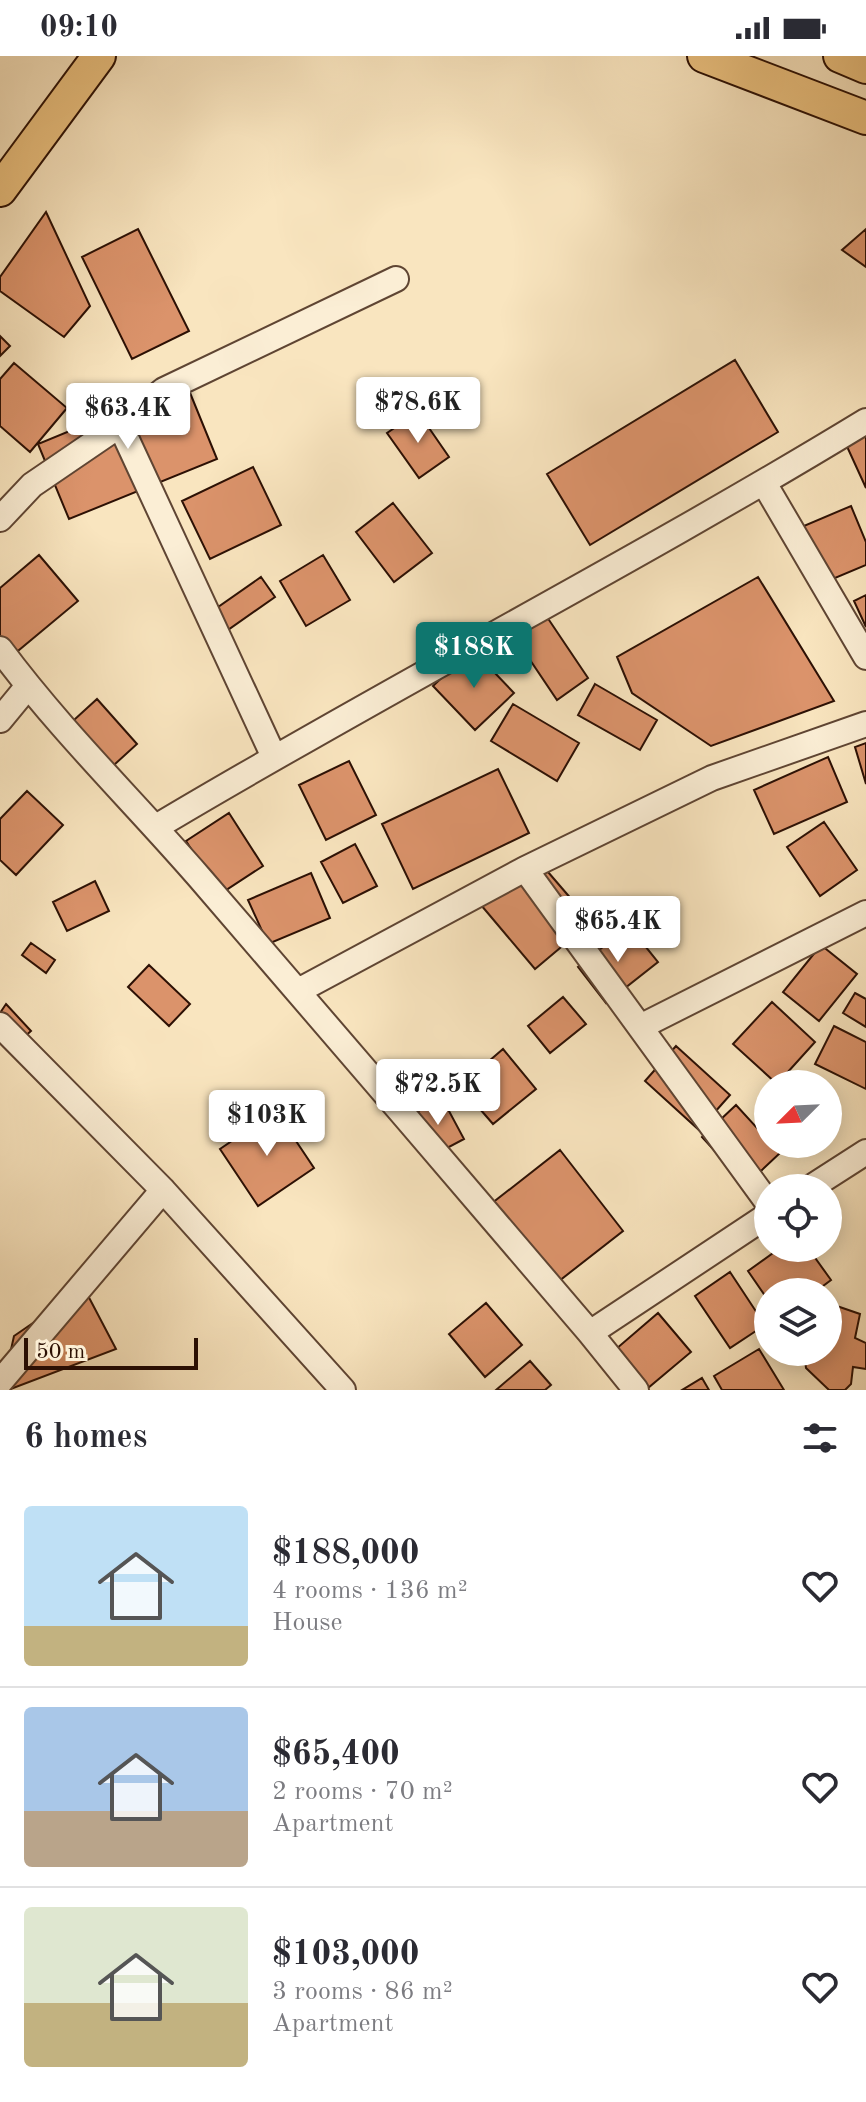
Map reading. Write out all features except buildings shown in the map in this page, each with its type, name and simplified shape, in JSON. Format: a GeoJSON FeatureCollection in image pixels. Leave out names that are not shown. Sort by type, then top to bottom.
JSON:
{"type":"FeatureCollection","features":[{"type":"Feature","properties":{"kind":"main road"},"geometry":{"type":"LineString","coordinates":[[0,190],[99,56]]}},
{"type":"Feature","properties":{"kind":"main road"},"geometry":{"type":"LineString","coordinates":[[704,56],[866,118]]}},
{"type":"Feature","properties":{"kind":"main road"},"geometry":{"type":"LineString","coordinates":[[840,56],[866,67]]}},
{"type":"Feature","properties":{"kind":"street"},"geometry":{"type":"LineString","coordinates":[[0,519],[32,485],[120,425],[164,390],[396,279]]}},
{"type":"Feature","properties":{"kind":"street"},"geometry":{"type":"LineString","coordinates":[[156,827],[274,757],[764,483],[866,421]]}},
{"type":"Feature","properties":{"kind":"street"},"geometry":{"type":"LineString","coordinates":[[120,425],[274,757]]}},
{"type":"Feature","properties":{"kind":"street"},"geometry":{"type":"LineString","coordinates":[[764,483],[866,657]]}},
{"type":"Feature","properties":{"kind":"street"},"geometry":{"type":"LineString","coordinates":[[0,649],[28,686],[298,991],[636,1390]]}},
{"type":"Feature","properties":{"kind":"street"},"geometry":{"type":"LineString","coordinates":[[0,720],[28,686]]}},
{"type":"Feature","properties":{"kind":"street"},"geometry":{"type":"LineString","coordinates":[[298,991],[525,869],[712,778],[866,724]]}},
{"type":"Feature","properties":{"kind":"street"},"geometry":{"type":"LineString","coordinates":[[525,869],[754,1184]]}},
{"type":"Feature","properties":{"kind":"street"},"geometry":{"type":"LineString","coordinates":[[640,1027],[866,913]]}},
{"type":"Feature","properties":{"kind":"street"},"geometry":{"type":"LineString","coordinates":[[0,1025],[163,1190],[343,1390]]}},
{"type":"Feature","properties":{"kind":"street"},"geometry":{"type":"LineString","coordinates":[[832,1174],[866,1152]]}},
{"type":"Feature","properties":{"kind":"street"},"geometry":{"type":"LineString","coordinates":[[0,1382],[163,1190]]}},
{"type":"Feature","properties":{"kind":"street"},"geometry":{"type":"LineString","coordinates":[[590,1333],[754,1224]]}}]}
